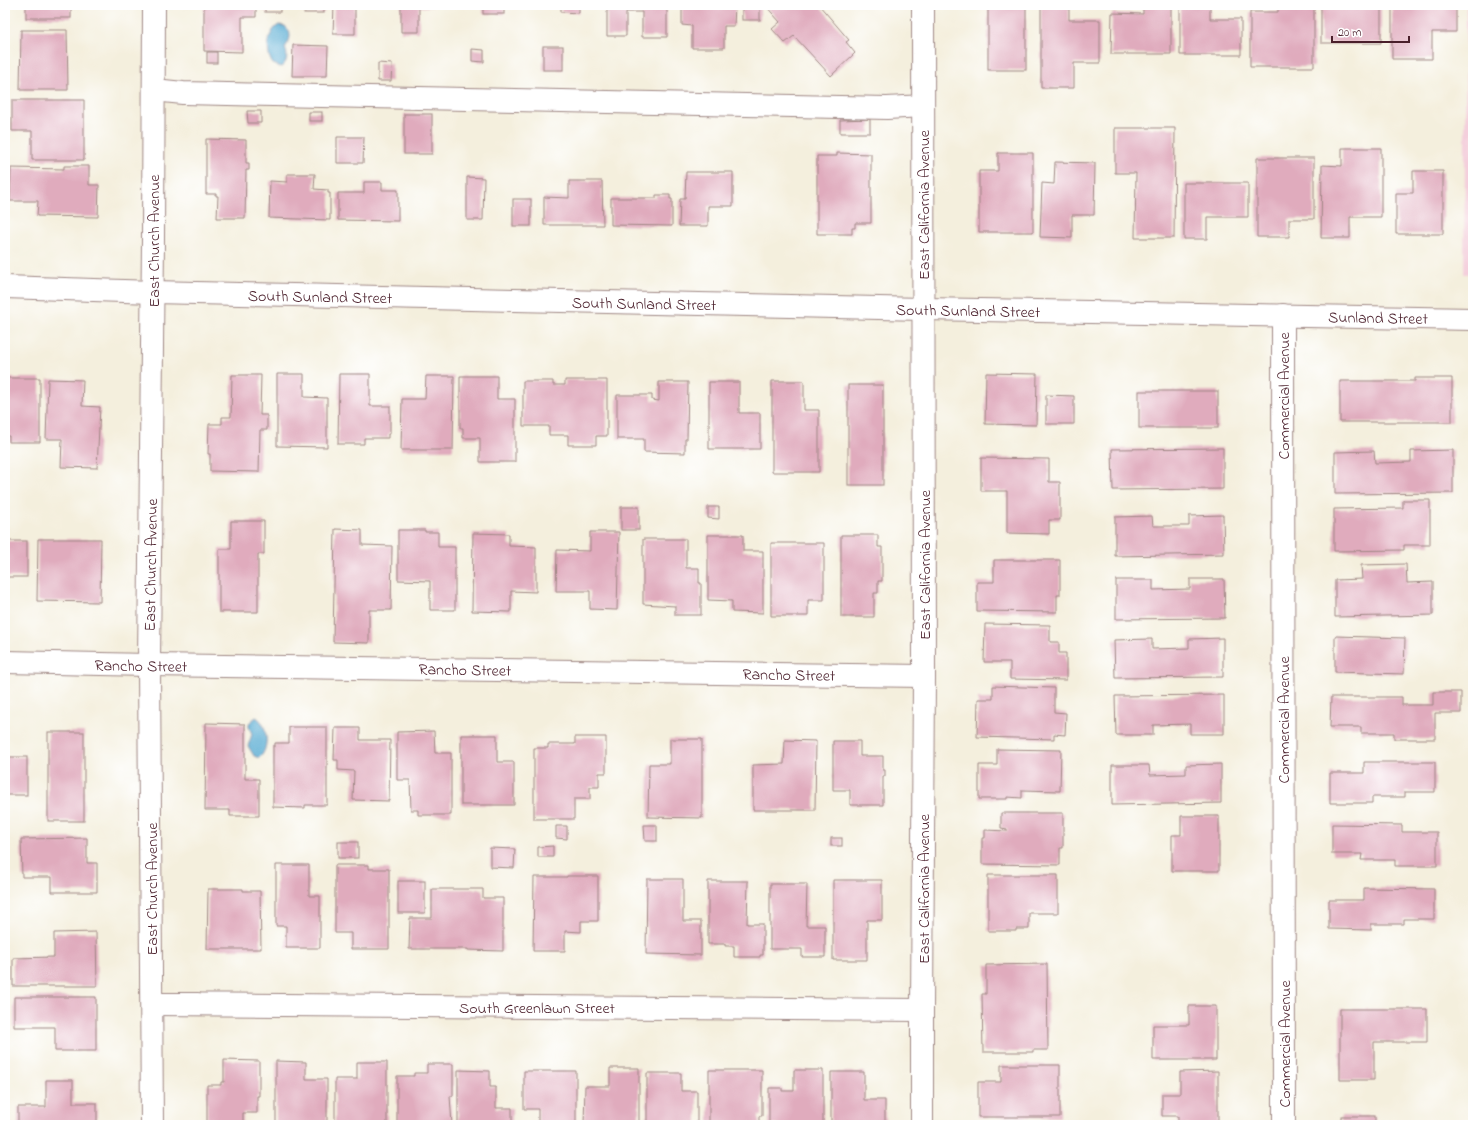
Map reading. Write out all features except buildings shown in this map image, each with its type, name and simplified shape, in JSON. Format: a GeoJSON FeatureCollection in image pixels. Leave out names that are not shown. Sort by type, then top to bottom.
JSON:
{"type":"FeatureCollection","features":[{"type":"Feature","properties":{"kind":"street","name":"East Church Avenue"},"geometry":{"type":"LineString","coordinates":[[152,1125],[149,665],[154,5]]}},
{"type":"Feature","properties":{"kind":"street","name":"East California Avenue"},"geometry":{"type":"LineString","coordinates":[[922,1125],[924,676],[923,5]]}},
{"type":"Feature","properties":{"kind":"street"},"geometry":{"type":"LineString","coordinates":[[154,90],[183,93],[879,108],[923,106]]}},
{"type":"Feature","properties":{"kind":"street","name":"South Sunland Street"},"geometry":{"type":"LineString","coordinates":[[5,287],[153,292],[923,309],[1283,315]]}},
{"type":"Feature","properties":{"kind":"street","name":"Sunland Street"},"geometry":{"type":"LineString","coordinates":[[1283,315],[1473,319]]}},
{"type":"Feature","properties":{"kind":"street","name":"Commercial Avenue"},"geometry":{"type":"LineString","coordinates":[[1283,315],[1284,1125]]}},
{"type":"Feature","properties":{"kind":"street","name":"Rancho Street"},"geometry":{"type":"LineString","coordinates":[[5,662],[924,676]]}},
{"type":"Feature","properties":{"kind":"street","name":"South Greenlawn Street"},"geometry":{"type":"LineString","coordinates":[[152,1004],[922,1010]]}},
{"type":"Feature","properties":{"kind":"shaded area"},"geometry":{"type":"Polygon","coordinates":[[[1466,5],[1473,5],[1473,274],[1464,274],[1466,5]]]}},
{"type":"Feature","properties":{"kind":"water"},"geometry":{"type":"Polygon","coordinates":[[[279,25],[285,26],[290,34],[285,48],[287,53],[286,61],[281,67],[273,64],[270,59],[268,48],[268,43],[272,32],[279,25]]]}},
{"type":"Feature","properties":{"kind":"water"},"geometry":{"type":"Polygon","coordinates":[[[256,717],[263,725],[266,737],[265,749],[259,758],[254,756],[248,746],[252,734],[249,723],[256,717]]]}}]}
